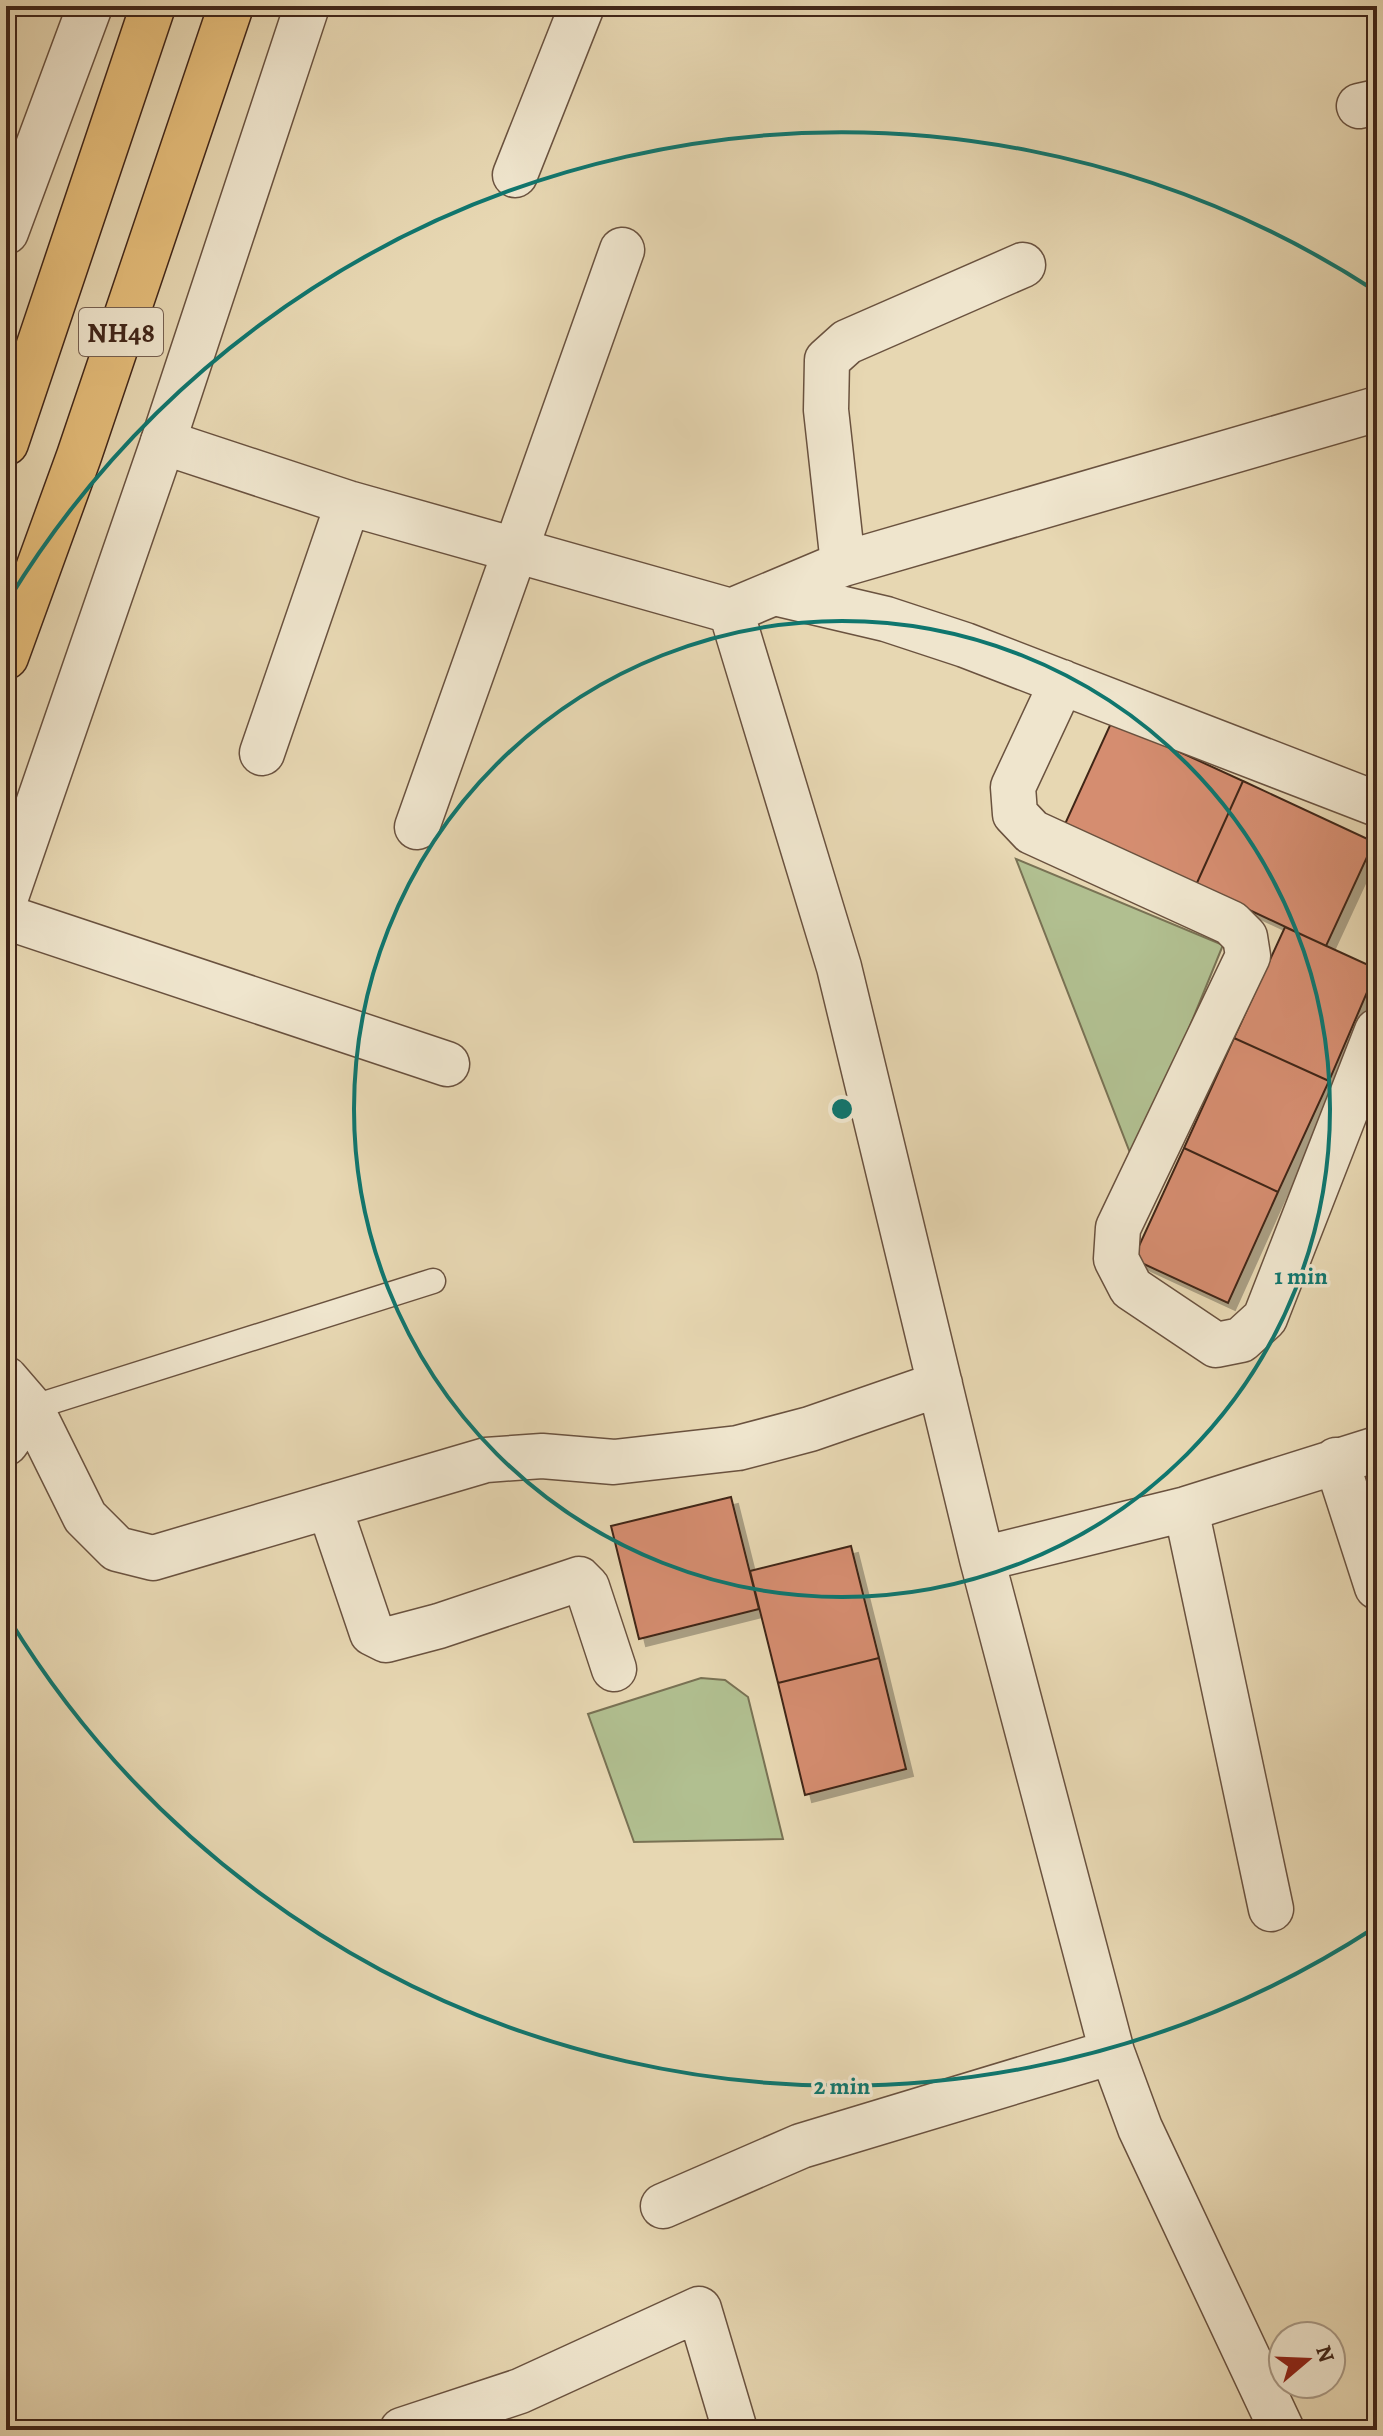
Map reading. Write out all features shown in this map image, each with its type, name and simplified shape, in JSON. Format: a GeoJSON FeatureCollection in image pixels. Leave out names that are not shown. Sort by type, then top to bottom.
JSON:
{"type":"FeatureCollection","features":[{"type":"Feature","properties":{"kind":"highway","name":"NH48"},"geometry":{"type":"LineString","coordinates":[[6,443],[153,6]]}},
{"type":"Feature","properties":{"kind":"highway","name":"NH48"},"geometry":{"type":"LineString","coordinates":[[6,657],[84,443],[231,6]]}},
{"type":"Feature","properties":{"kind":"street"},"geometry":{"type":"LineString","coordinates":[[6,232],[90,6]]}},
{"type":"Feature","properties":{"kind":"street"},"geometry":{"type":"LineString","coordinates":[[6,897],[163,442],[307,6]]}},
{"type":"Feature","properties":{"kind":"street"},"geometry":{"type":"LineString","coordinates":[[515,175],[582,6]]}},
{"type":"Feature","properties":{"kind":"street"},"geometry":{"type":"LineString","coordinates":[[417,827],[512,551],[622,250]]}},
{"type":"Feature","properties":{"kind":"street"},"geometry":{"type":"LineString","coordinates":[[843,564],[826,410],[827,360],[847,342],[1023,265]]}},
{"type":"Feature","properties":{"kind":"street"},"geometry":{"type":"LineString","coordinates":[[163,442],[348,503],[731,611],[843,564],[1377,409]]}},
{"type":"Feature","properties":{"kind":"street"},"geometry":{"type":"LineString","coordinates":[[262,753],[348,503]]}},
{"type":"Feature","properties":{"kind":"street"},"geometry":{"type":"LineString","coordinates":[[775,593],[886,619],[1062,682],[1377,804]]}},
{"type":"Feature","properties":{"kind":"street"},"geometry":{"type":"LineString","coordinates":[[731,611],[839,967],[982,1559],[1112,2052],[1140,2128],[1282,2430]]}},
{"type":"Feature","properties":{"kind":"street"},"geometry":{"type":"LineString","coordinates":[[1062,682],[1013,787],[1015,814],[1032,832],[1231,923],[1245,937],[1248,956],[1118,1228],[1116,1259],[1131,1288],[1216,1345],[1241,1340],[1265,1318],[1377,1031]]}},
{"type":"Feature","properties":{"kind":"street"},"geometry":{"type":"LineString","coordinates":[[6,917],[447,1064]]}},
{"type":"Feature","properties":{"kind":"street"},"geometry":{"type":"LineString","coordinates":[[18,1393],[85,1517],[117,1549],[153,1558],[486,1460],[542,1456],[614,1462],[738,1448],[810,1429],[940,1384]]}},
{"type":"Feature","properties":{"kind":"street"},"geometry":{"type":"LineString","coordinates":[[6,1443],[18,1393]]}},
{"type":"Feature","properties":{"kind":"street"},"geometry":{"type":"LineString","coordinates":[[982,1559],[1186,1509],[1377,1449]]}},
{"type":"Feature","properties":{"kind":"street"},"geometry":{"type":"LineString","coordinates":[[1336,1460],[1377,1587]]}},
{"type":"Feature","properties":{"kind":"street"},"geometry":{"type":"LineString","coordinates":[[329,1506],[372,1633],[386,1640],[439,1626],[579,1579],[587,1587],[614,1669]]}},
{"type":"Feature","properties":{"kind":"street"},"geometry":{"type":"LineString","coordinates":[[1186,1509],[1271,1909]]}},
{"type":"Feature","properties":{"kind":"street"},"geometry":{"type":"LineString","coordinates":[[663,2206],[801,2146],[1112,2052]]}},
{"type":"Feature","properties":{"kind":"street"},"geometry":{"type":"LineString","coordinates":[[402,2430],[520,2391],[699,2309],[735,2430]]}},
{"type":"Feature","properties":{"kind":"lane"},"geometry":{"type":"LineString","coordinates":[[18,1393],[433,1281]]}},
{"type":"Feature","properties":{"kind":"green space"},"geometry":{"type":"Polygon","coordinates":[[[1016,859],[1223,945],[1134,1163],[1016,859]]]}},
{"type":"Feature","properties":{"kind":"green space"},"geometry":{"type":"Polygon","coordinates":[[[701,1678],[725,1680],[748,1697],[783,1839],[634,1842],[588,1714],[701,1678]]]}},
{"type":"Feature","properties":{"kind":"building"},"geometry":{"type":"Polygon","coordinates":[[[1112,721],[1243,781],[1196,885],[1065,824],[1112,721]]]}},
{"type":"Feature","properties":{"kind":"building"},"geometry":{"type":"Polygon","coordinates":[[[1243,781],[1374,842],[1326,946],[1196,885],[1243,781]]]}},
{"type":"Feature","properties":{"kind":"building"},"geometry":{"type":"Polygon","coordinates":[[[1285,927],[1377,969],[1329,1081],[1234,1038],[1285,927]]]}},
{"type":"Feature","properties":{"kind":"building"},"geometry":{"type":"Polygon","coordinates":[[[1234,1038],[1329,1081],[1278,1192],[1184,1148],[1234,1038]]]}},
{"type":"Feature","properties":{"kind":"building"},"geometry":{"type":"Polygon","coordinates":[[[1184,1148],[1278,1192],[1228,1303],[1133,1259],[1184,1148]]]}},
{"type":"Feature","properties":{"kind":"building"},"geometry":{"type":"Polygon","coordinates":[[[731,1497],[759,1609],[639,1639],[611,1526],[731,1497]]]}},
{"type":"Feature","properties":{"kind":"building"},"geometry":{"type":"Polygon","coordinates":[[[851,1546],[879,1658],[778,1683],[750,1571],[851,1546]]]}},
{"type":"Feature","properties":{"kind":"building"},"geometry":{"type":"Polygon","coordinates":[[[879,1658],[906,1769],[805,1795],[778,1683],[879,1658]]]}}]}
